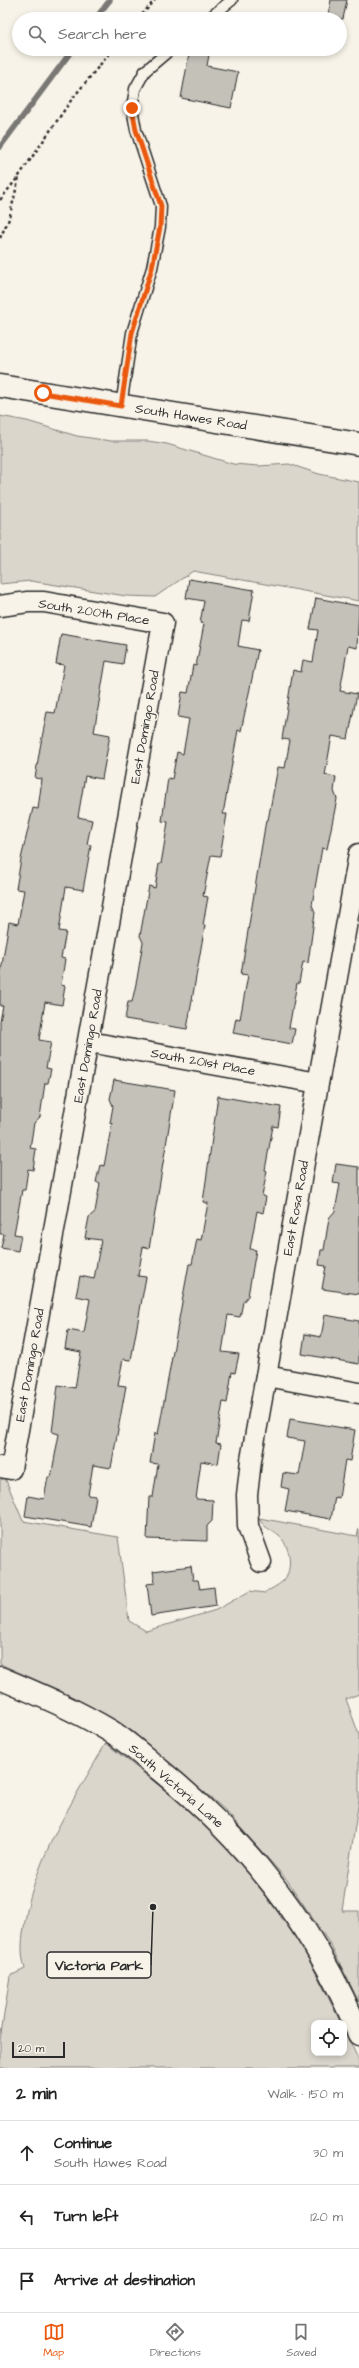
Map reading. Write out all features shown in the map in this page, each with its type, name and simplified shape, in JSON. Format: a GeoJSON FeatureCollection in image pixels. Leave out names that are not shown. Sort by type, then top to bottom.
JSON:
{"type":"FeatureCollection","features":[{"type":"Feature","properties":{"kind":"street","name":"South Hawes Road"},"geometry":{"type":"LineString","coordinates":[[0,386],[359,444]]}},
{"type":"Feature","properties":{"kind":"street","name":"South 200th Place"},"geometry":{"type":"LineString","coordinates":[[0,606],[28,602],[44,602],[163,624]]}},
{"type":"Feature","properties":{"kind":"street","name":"East Domingo Road"},"geometry":{"type":"LineString","coordinates":[[6,1468],[89,1042],[163,624]]}},
{"type":"Feature","properties":{"kind":"street","name":"East Rosa Road"},"geometry":{"type":"LineString","coordinates":[[261,1562],[248,1526],[247,1495],[266,1376],[359,854]]}},
{"type":"Feature","properties":{"kind":"street","name":"South 201st Place"},"geometry":{"type":"LineString","coordinates":[[89,1042],[318,1083]]}},
{"type":"Feature","properties":{"kind":"street"},"geometry":{"type":"LineString","coordinates":[[266,1376],[359,1393]]}},
{"type":"Feature","properties":{"kind":"street","name":"South Victoria Lane"},"geometry":{"type":"LineString","coordinates":[[0,1678],[48,1698],[112,1732],[194,1798],[227,1829],[266,1874],[303,1925],[333,1978],[358,2029]]}},
{"type":"Feature","properties":{"kind":"lane"},"geometry":{"type":"LineString","coordinates":[[217,12],[232,0]]}},
{"type":"Feature","properties":{"kind":"lane"},"geometry":{"type":"LineString","coordinates":[[121,406],[132,333],[152,268],[160,227],[161,206],[136,130],[132,108],[135,89],[145,70],[162,56]]}},
{"type":"Feature","properties":{"kind":"path"},"geometry":{"type":"LineString","coordinates":[[144,12],[155,0]]}},
{"type":"Feature","properties":{"kind":"path"},"geometry":{"type":"LineString","coordinates":[[0,200],[19,176],[72,99],[107,56]]}},
{"type":"Feature","properties":{"kind":"path"},"geometry":{"type":"LineString","coordinates":[[0,238],[9,219],[19,176]]}},
{"type":"Feature","properties":{"kind":"shaded area"},"geometry":{"type":"Polygon","coordinates":[[[0,416],[27,421],[77,436],[111,441],[148,441],[167,444],[233,464],[259,466],[289,464],[319,474],[359,482],[359,601],[193,571],[155,597],[126,596],[31,581],[0,584],[0,416]]]}},
{"type":"Feature","properties":{"kind":"shaded area"},"geometry":{"type":"Polygon","coordinates":[[[5,1478],[23,1521],[118,1537],[129,1621],[146,1631],[216,1610],[250,1591],[265,1593],[283,1581],[289,1571],[289,1558],[286,1545],[279,1536],[265,1526],[259,1518],[357,1536],[359,1529],[359,1694],[346,1699],[359,1735],[359,1800],[342,1911],[359,1911],[359,2002],[330,1944],[287,1880],[224,1809],[132,1731],[59,1690],[0,1664],[0,1480],[5,1478]]]}},
{"type":"Feature","properties":{"kind":"shaded area"},"geometry":{"type":"Polygon","coordinates":[[[106,1743],[197,1816],[249,1872],[290,1921],[340,2020],[311,2020],[311,2056],[347,2056],[347,2035],[359,2061],[359,2068],[0,2068],[0,2040],[10,1976],[25,1969],[23,1963],[22,1945],[30,1897],[47,1851],[69,1807],[106,1743]]]}},
{"type":"Feature","properties":{"kind":"building"},"geometry":{"type":"Polygon","coordinates":[[[331,0],[347,0],[344,12],[328,12],[331,0]]]}},
{"type":"Feature","properties":{"kind":"building"},"geometry":{"type":"Polygon","coordinates":[[[189,56],[209,56],[207,66],[238,72],[231,108],[181,98],[189,56]]]}},
{"type":"Feature","properties":{"kind":"building"},"geometry":{"type":"Polygon","coordinates":[[[189,579],[254,590],[249,621],[242,620],[238,646],[258,650],[241,731],[238,730],[223,814],[227,814],[220,856],[211,855],[203,896],[208,897],[203,925],[205,925],[187,1029],[125,1019],[128,1002],[132,1002],[137,979],[143,942],[140,936],[149,886],[155,888],[159,864],[161,864],[168,822],[162,821],[168,778],[172,779],[177,752],[183,754],[189,719],[178,717],[182,692],[188,693],[193,665],[196,666],[204,624],[200,623],[204,601],[186,598],[189,579]]]}},
{"type":"Feature","properties":{"kind":"building"},"geometry":{"type":"Polygon","coordinates":[[[316,598],[359,606],[357,648],[348,646],[340,691],[357,694],[348,739],[332,736],[325,775],[336,777],[334,791],[337,799],[327,849],[322,848],[312,905],[315,912],[308,963],[303,962],[299,983],[297,983],[289,1028],[295,1029],[292,1044],[233,1033],[236,1018],[240,1019],[248,975],[241,974],[266,820],[268,820],[278,767],[285,768],[290,740],[282,739],[293,670],[301,672],[303,660],[313,662],[318,630],[310,629],[316,598]]]}},
{"type":"Feature","properties":{"kind":"building"},"geometry":{"type":"Polygon","coordinates":[[[61,634],[126,645],[123,664],[106,661],[94,732],[110,735],[102,779],[85,776],[78,817],[92,820],[87,844],[91,845],[83,890],[66,887],[59,931],[66,932],[61,958],[65,959],[61,985],[65,986],[62,1005],[45,1002],[39,1040],[51,1042],[46,1068],[51,1069],[48,1083],[45,1083],[40,1117],[34,1123],[30,1148],[36,1149],[33,1170],[28,1169],[25,1190],[22,1190],[14,1234],[21,1235],[18,1251],[1,1248],[4,1234],[0,1234],[0,1021],[3,1006],[0,1006],[0,977],[9,922],[18,924],[24,890],[16,889],[21,859],[33,808],[38,809],[42,779],[35,778],[40,748],[47,712],[55,713],[64,665],[56,664],[61,634]]]}},
{"type":"Feature","properties":{"kind":"building"},"geometry":{"type":"Polygon","coordinates":[[[114,1080],[175,1090],[149,1249],[143,1247],[138,1276],[146,1277],[131,1360],[123,1359],[118,1385],[126,1386],[111,1468],[93,1465],[88,1495],[96,1496],[91,1527],[25,1516],[28,1496],[44,1499],[48,1477],[51,1477],[59,1434],[52,1432],[58,1385],[75,1388],[81,1352],[65,1349],[68,1330],[84,1333],[90,1299],[76,1296],[80,1276],[94,1279],[101,1240],[85,1238],[89,1217],[95,1212],[100,1183],[96,1182],[100,1165],[104,1166],[112,1123],[110,1123],[113,1106],[110,1099],[114,1080]]]}},
{"type":"Feature","properties":{"kind":"building"},"geometry":{"type":"Polygon","coordinates":[[[218,1096],[281,1107],[278,1127],[273,1126],[262,1196],[266,1197],[263,1213],[257,1211],[250,1249],[256,1250],[248,1296],[243,1302],[240,1317],[228,1315],[222,1352],[239,1354],[235,1373],[232,1372],[227,1403],[223,1402],[216,1443],[221,1444],[218,1464],[201,1461],[196,1499],[213,1500],[212,1521],[207,1526],[207,1541],[147,1539],[149,1497],[153,1497],[158,1464],[150,1463],[155,1433],[158,1434],[189,1264],[192,1264],[197,1239],[201,1240],[208,1203],[203,1202],[218,1096]]]}},
{"type":"Feature","properties":{"kind":"building"},"geometry":{"type":"Polygon","coordinates":[[[336,1164],[359,1167],[359,1294],[322,1289],[326,1266],[319,1265],[321,1250],[324,1250],[329,1218],[335,1211],[340,1184],[333,1183],[336,1164]]]}},
{"type":"Feature","properties":{"kind":"building"},"geometry":{"type":"Polygon","coordinates":[[[325,1315],[359,1321],[359,1364],[302,1354],[305,1334],[321,1337],[325,1315]]]}},
{"type":"Feature","properties":{"kind":"building"},"geometry":{"type":"Polygon","coordinates":[[[290,1419],[355,1430],[350,1461],[345,1460],[339,1498],[335,1497],[331,1519],[285,1511],[289,1489],[281,1487],[283,1473],[299,1475],[305,1441],[287,1438],[290,1419]]]}},
{"type":"Feature","properties":{"kind":"building"},"geometry":{"type":"Polygon","coordinates":[[[191,1566],[193,1580],[198,1580],[200,1589],[214,1587],[216,1606],[151,1616],[147,1584],[155,1583],[153,1571],[191,1566]]]}},
{"type":"Feature","properties":{"kind":"waterway"},"geometry":{"type":"LineString","coordinates":[[101,12],[110,0]]}},
{"type":"Feature","properties":{"kind":"waterway"},"geometry":{"type":"LineString","coordinates":[[0,147],[68,56]]}},
{"type":"Feature","properties":{"kind":"place","name":"Victoria Park"},"geometry":{"type":"Point","coordinates":[153,1907]}},
{"type":"Feature","properties":{"kind":"route"},"geometry":{"type":"LineString","coordinates":[[43,393],[121,406],[132,333],[152,268],[160,227],[161,206],[136,130],[132,108]]}}]}
